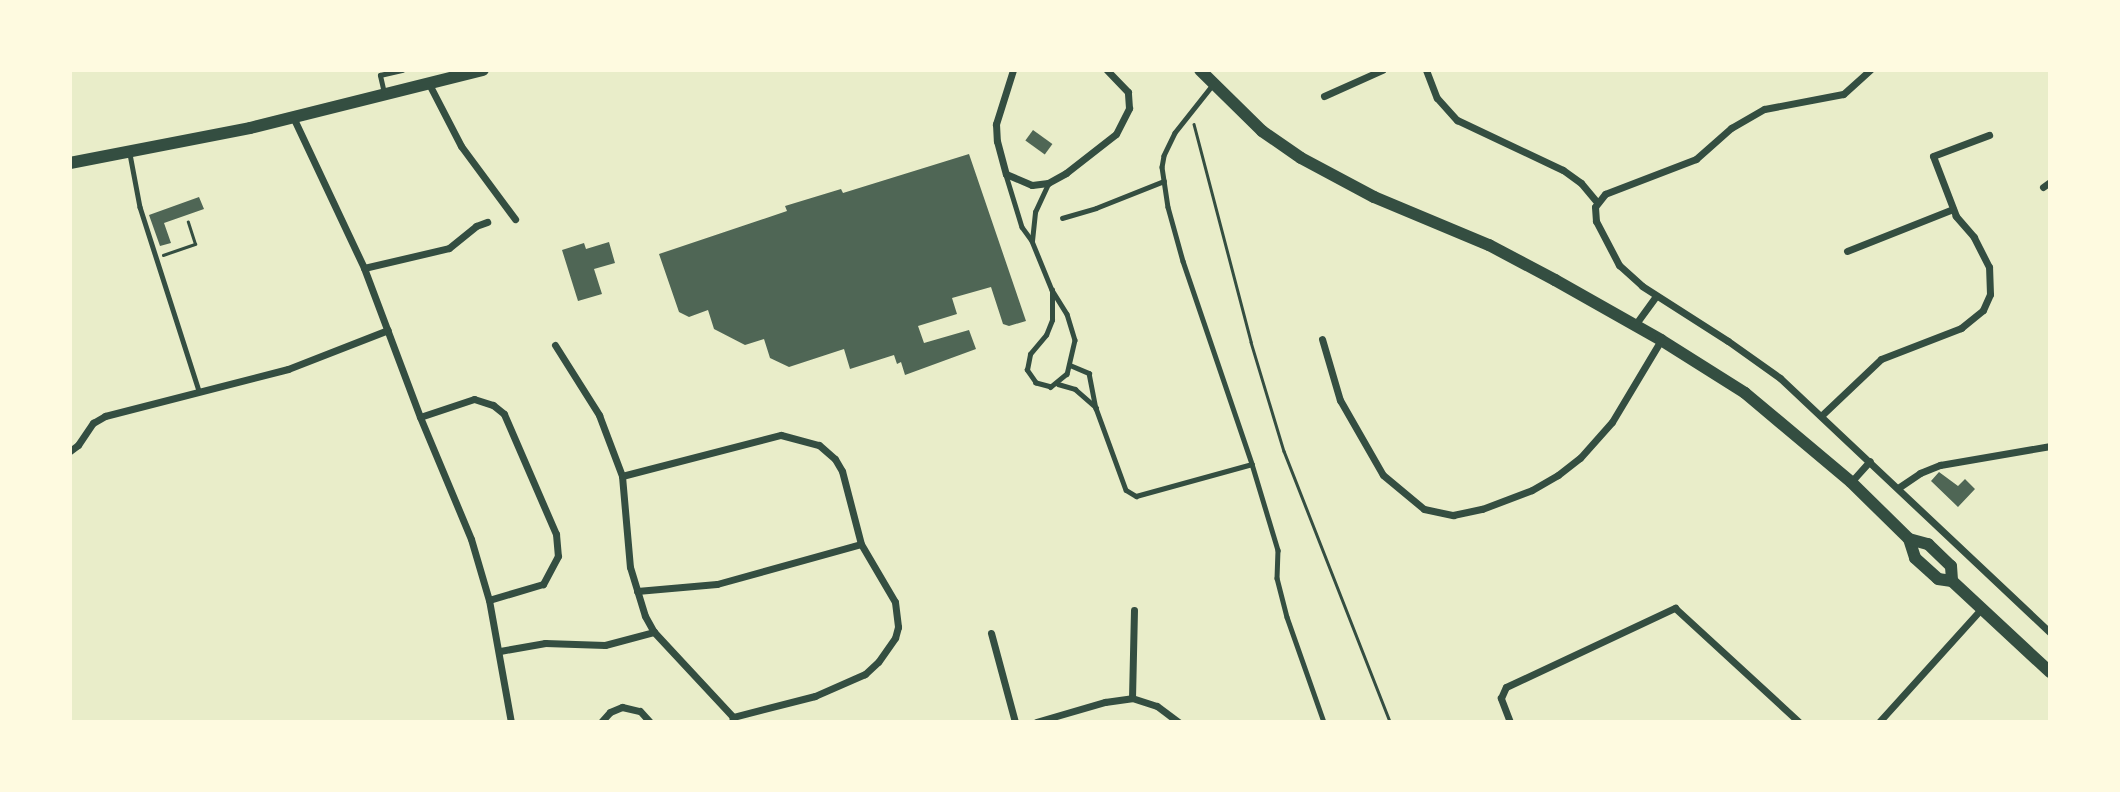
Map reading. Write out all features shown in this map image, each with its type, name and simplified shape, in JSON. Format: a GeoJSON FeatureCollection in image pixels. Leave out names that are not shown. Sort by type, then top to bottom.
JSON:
{"type":"FeatureCollection","features":[{"type":"Feature","properties":{"kind":"main road"},"geometry":{"type":"LineString","coordinates":[[70,163],[130,153],[293,117],[483,70]]}},
{"type":"Feature","properties":{"kind":"main road"},"geometry":{"type":"LineString","coordinates":[[1200,70],[1262,131],[1301,158],[1374,197],[1489,246],[1635,325],[1745,393],[1851,482],[1909,539],[1915,558],[1938,579],[1952,581],[2050,672]]}},
{"type":"Feature","properties":{"kind":"main road"},"geometry":{"type":"LineString","coordinates":[[1909,539],[1928,544],[1951,566],[1952,581]]}},
{"type":"Feature","properties":{"kind":"street"},"geometry":{"type":"LineString","coordinates":[[1013,70],[996,124],[996,142],[1006,174],[1032,185],[1048,183],[1116,134],[1125,122],[1128,92],[1107,70]]}},
{"type":"Feature","properties":{"kind":"street"},"geometry":{"type":"LineString","coordinates":[[1324,96],[1382,70]]}},
{"type":"Feature","properties":{"kind":"street"},"geometry":{"type":"LineString","coordinates":[[1426,70],[1437,98],[1457,120],[1563,170],[1581,183],[1597,202],[1596,222],[1619,265],[1656,296],[1756,359],[1822,415],[2050,632]]}},
{"type":"Feature","properties":{"kind":"street"},"geometry":{"type":"LineString","coordinates":[[1597,202],[1616,189],[1696,159],[1731,128],[1764,109],[1843,94],[1870,70]]}},
{"type":"Feature","properties":{"kind":"street"},"geometry":{"type":"LineString","coordinates":[[429,84],[436,103],[461,146],[515,219]]}},
{"type":"Feature","properties":{"kind":"street"},"geometry":{"type":"LineString","coordinates":[[293,117],[364,268],[419,416],[471,539],[500,650],[511,722]]}},
{"type":"Feature","properties":{"kind":"street"},"geometry":{"type":"LineString","coordinates":[[1822,415],[1881,359],[1961,328],[1983,310],[1990,294],[1989,267],[1974,237],[1953,209],[1933,156],[1990,135]]}},
{"type":"Feature","properties":{"kind":"street"},"geometry":{"type":"LineString","coordinates":[[1847,251],[1953,209]]}},
{"type":"Feature","properties":{"kind":"street"},"geometry":{"type":"LineString","coordinates":[[364,268],[449,247],[476,226],[487,222]]}},
{"type":"Feature","properties":{"kind":"street"},"geometry":{"type":"LineString","coordinates":[[1635,325],[1656,296]]}},
{"type":"Feature","properties":{"kind":"street"},"geometry":{"type":"LineString","coordinates":[[70,451],[79,445],[93,423],[104,416],[315,360],[388,330]]}},
{"type":"Feature","properties":{"kind":"street"},"geometry":{"type":"LineString","coordinates":[[1322,339],[1340,400],[1383,475],[1424,509],[1453,515],[1482,509],[1532,490],[1580,458],[1612,422],[1661,340]]}},
{"type":"Feature","properties":{"kind":"street"},"geometry":{"type":"LineString","coordinates":[[555,345],[599,415],[622,477],[630,567],[654,632],[732,719],[815,696],[865,674],[878,663],[895,638],[898,615],[887,585],[861,544],[842,471],[828,451],[809,441],[781,435],[765,437],[622,477]]}},
{"type":"Feature","properties":{"kind":"street"},"geometry":{"type":"LineString","coordinates":[[419,416],[474,399],[493,405],[504,414],[556,534],[558,556],[543,584],[489,600]]}},
{"type":"Feature","properties":{"kind":"street"},"geometry":{"type":"LineString","coordinates":[[1898,488],[1920,472],[1940,465],[2050,446]]}},
{"type":"Feature","properties":{"kind":"street"},"geometry":{"type":"LineString","coordinates":[[1851,482],[1870,461]]}},
{"type":"Feature","properties":{"kind":"street"},"geometry":{"type":"LineString","coordinates":[[637,591],[717,584],[861,544]]}},
{"type":"Feature","properties":{"kind":"street"},"geometry":{"type":"LineString","coordinates":[[1510,722],[1501,705],[1502,692],[1513,682],[1675,608],[1799,722]]}},
{"type":"Feature","properties":{"kind":"street"},"geometry":{"type":"LineString","coordinates":[[1879,722],[1982,608]]}},
{"type":"Feature","properties":{"kind":"street"},"geometry":{"type":"LineString","coordinates":[[1132,698],[1134,610]]}},
{"type":"Feature","properties":{"kind":"street"},"geometry":{"type":"LineString","coordinates":[[500,650],[545,643],[605,645],[654,632]]}},
{"type":"Feature","properties":{"kind":"street"},"geometry":{"type":"LineString","coordinates":[[991,633],[1015,722]]}},
{"type":"Feature","properties":{"kind":"street"},"geometry":{"type":"LineString","coordinates":[[1036,722],[1105,702],[1132,698],[1157,706],[1178,722]]}},
{"type":"Feature","properties":{"kind":"street"},"geometry":{"type":"LineString","coordinates":[[601,722],[610,712],[622,708],[640,711],[650,722]]}},
{"type":"Feature","properties":{"kind":"lane"},"geometry":{"type":"LineString","coordinates":[[385,96],[380,75],[402,70]]}},
{"type":"Feature","properties":{"kind":"lane"},"geometry":{"type":"LineString","coordinates":[[1213,85],[1169,144],[1162,167],[1164,181],[1183,261],[1252,464],[1278,550],[1277,578],[1287,617],[1324,722]]}},
{"type":"Feature","properties":{"kind":"lane"},"geometry":{"type":"LineString","coordinates":[[130,153],[140,207],[199,392]]}},
{"type":"Feature","properties":{"kind":"lane"},"geometry":{"type":"LineString","coordinates":[[1006,174],[1022,228],[1032,241],[1052,290],[1067,314],[1075,340],[1068,360],[1068,374],[1058,384]]}},
{"type":"Feature","properties":{"kind":"lane"},"geometry":{"type":"LineString","coordinates":[[1062,218],[1096,208],[1164,181]]}},
{"type":"Feature","properties":{"kind":"lane"},"geometry":{"type":"LineString","coordinates":[[1032,241],[1035,212],[1048,183]]}},
{"type":"Feature","properties":{"kind":"lane"},"geometry":{"type":"LineString","coordinates":[[1052,290],[1052,320],[1046,335],[1030,354],[1027,370],[1036,383],[1044,386],[1058,384],[1075,389],[1096,408]]}},
{"type":"Feature","properties":{"kind":"lane"},"geometry":{"type":"LineString","coordinates":[[1070,365],[1089,373],[1096,408],[1126,491],[1136,496],[1252,464]]}},
{"type":"Feature","properties":{"kind":"path"},"geometry":{"type":"LineString","coordinates":[[1191,113],[1251,342],[1284,451],[1390,722]]}},
{"type":"Feature","properties":{"kind":"path"},"geometry":{"type":"LineString","coordinates":[[157,258],[195,244],[188,222]]}},
{"type":"Feature","properties":{"kind":"building"},"geometry":{"type":"Polygon","coordinates":[[[1033,130],[1052,144],[1045,155],[1025,141],[1033,130]]]}},
{"type":"Feature","properties":{"kind":"building"},"geometry":{"type":"Polygon","coordinates":[[[969,154],[1026,321],[1009,326],[1003,324],[991,287],[952,298],[957,314],[918,326],[924,343],[969,330],[976,349],[905,375],[901,362],[897,364],[894,355],[850,369],[844,349],[789,367],[770,358],[764,339],[745,345],[714,329],[708,310],[689,317],[679,312],[659,254],[787,211],[785,206],[841,189],[843,193],[969,154]]]}},
{"type":"Feature","properties":{"kind":"building"},"geometry":{"type":"Polygon","coordinates":[[[199,197],[204,209],[164,223],[171,243],[160,246],[149,215],[199,197]]]}},
{"type":"Feature","properties":{"kind":"building"},"geometry":{"type":"Polygon","coordinates":[[[609,242],[615,263],[594,269],[602,294],[578,301],[562,250],[584,243],[586,249],[609,242]]]}},
{"type":"Feature","properties":{"kind":"building"},"geometry":{"type":"Polygon","coordinates":[[[1939,472],[1958,486],[1965,479],[1975,489],[1958,507],[1931,481],[1939,472]]]}}]}
